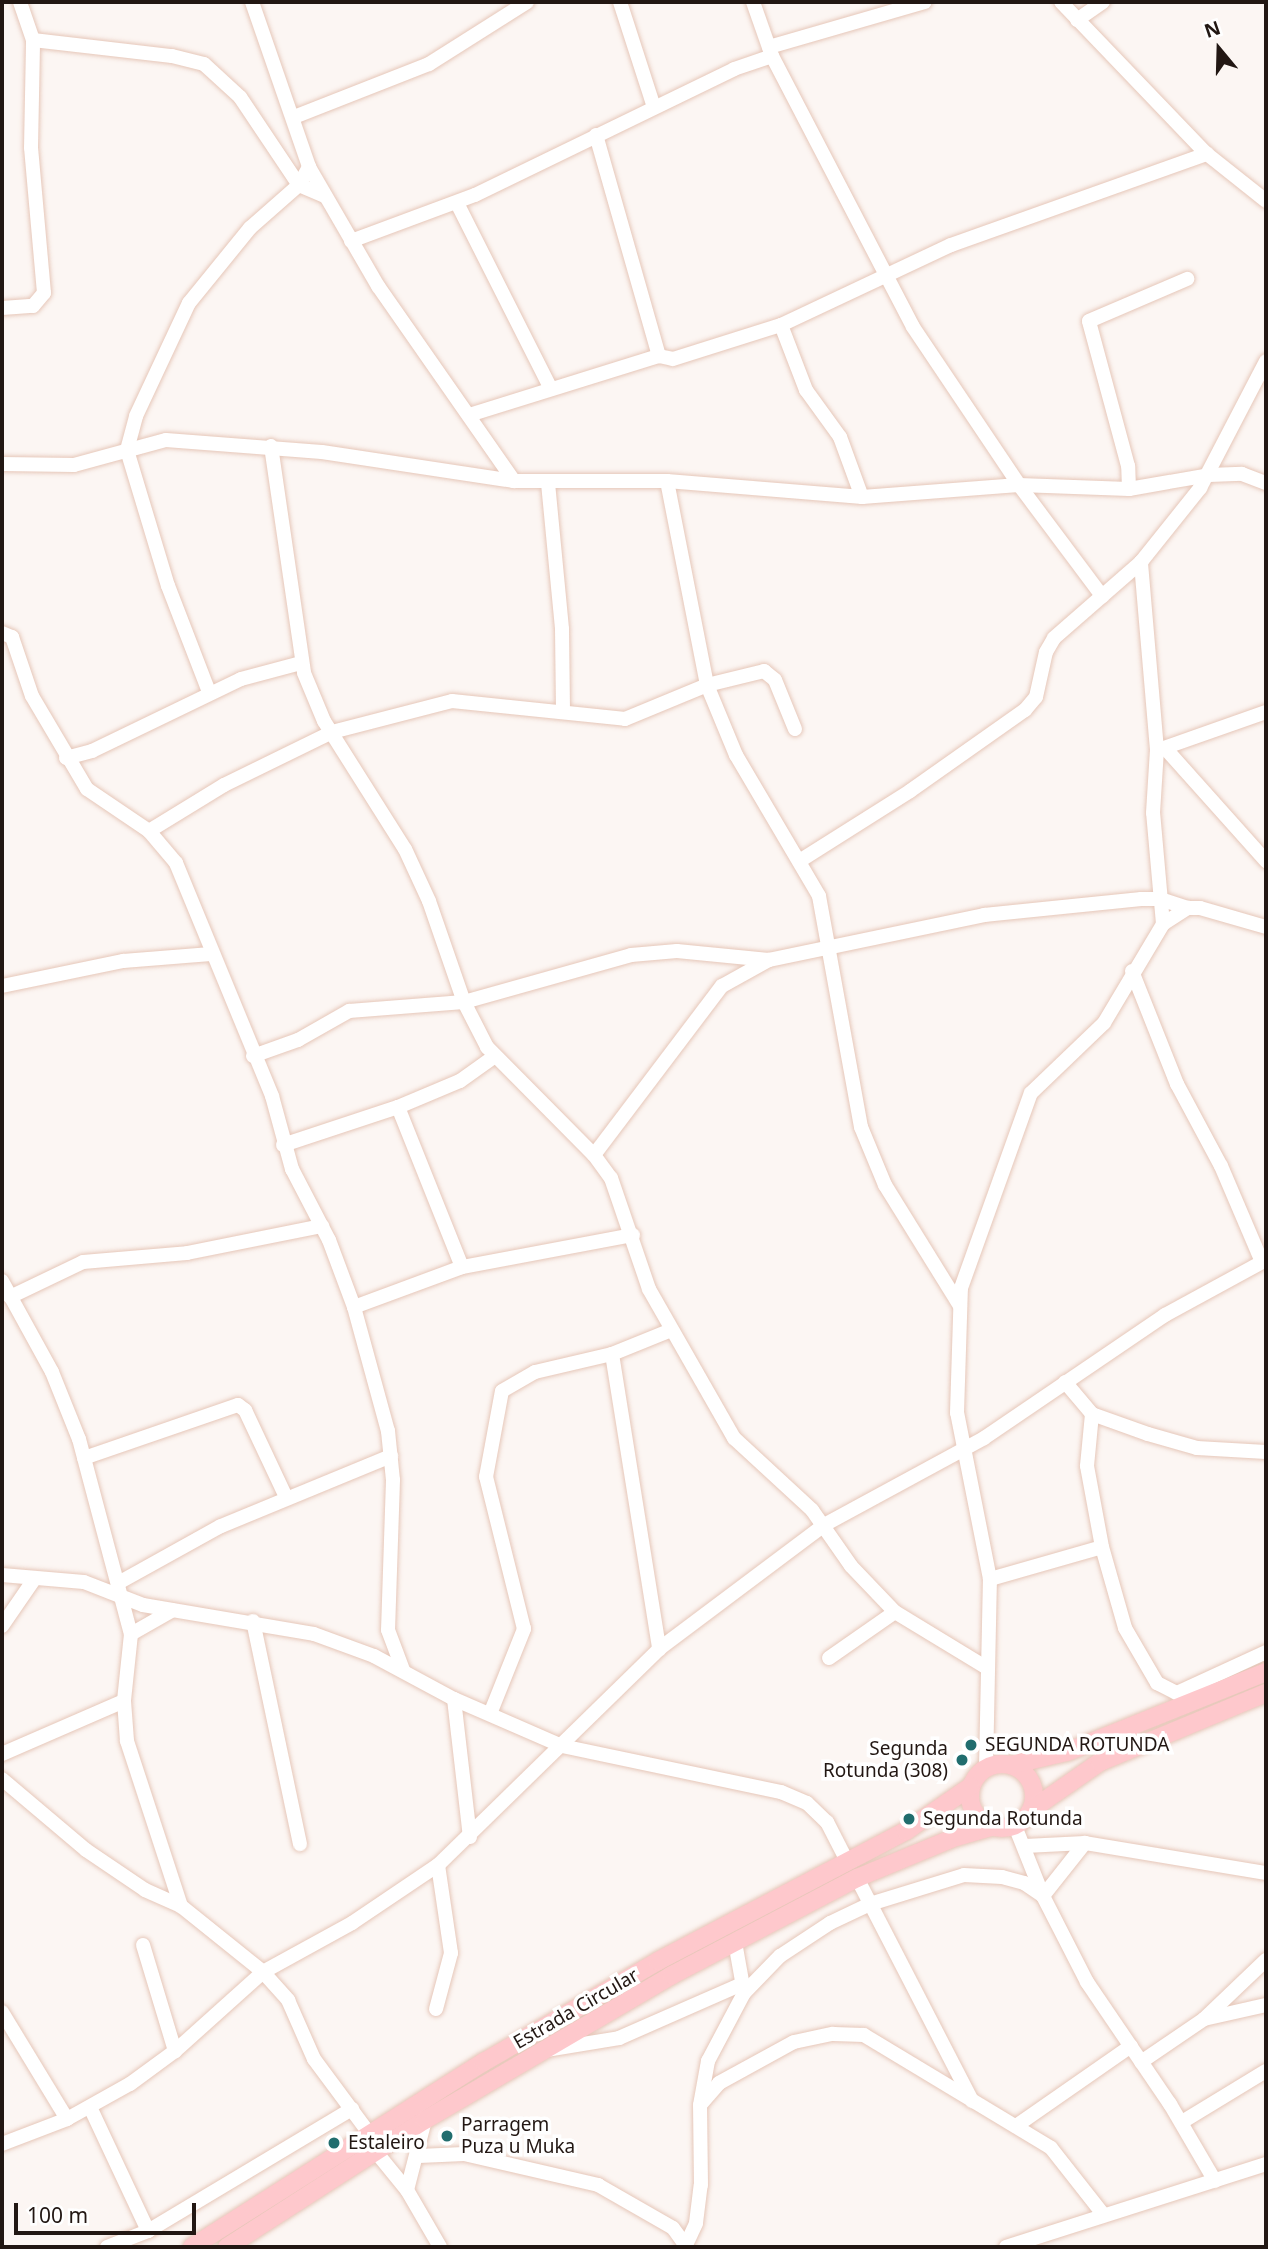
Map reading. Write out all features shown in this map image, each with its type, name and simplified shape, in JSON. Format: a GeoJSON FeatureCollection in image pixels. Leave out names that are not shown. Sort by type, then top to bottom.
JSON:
{"type":"FeatureCollection","features":[{"type":"Feature","properties":{"kind":"main road"},"geometry":{"type":"LineString","coordinates":[[1266,1672],[1067,1752],[986,1768],[970,1787],[973,1811],[992,1827],[1015,1826],[1031,1810],[1100,1762],[1266,1693]]}},
{"type":"Feature","properties":{"kind":"main road"},"geometry":{"type":"LineString","coordinates":[[1011,1765],[1029,1778],[1033,1788],[1031,1810]]}},
{"type":"Feature","properties":{"kind":"main road","name":"Estrada Circular"},"geometry":{"type":"LineString","coordinates":[[192,2247],[369,2133],[657,1961],[906,1831],[970,1787]]}},
{"type":"Feature","properties":{"kind":"main road","name":"Estrada Circular"},"geometry":{"type":"LineString","coordinates":[[227,2247],[425,2120],[735,1942],[857,1878],[956,1837],[992,1827]]}},
{"type":"Feature","properties":{"kind":"street"},"geometry":{"type":"LineString","coordinates":[[2,308],[33,306],[44,293],[31,148],[33,40],[20,2]]}},
{"type":"Feature","properties":{"kind":"street"},"geometry":{"type":"LineString","coordinates":[[252,2],[295,117],[309,167],[351,241],[514,481]]}},
{"type":"Feature","properties":{"kind":"street"},"geometry":{"type":"LineString","coordinates":[[295,117],[429,64],[527,2]]}},
{"type":"Feature","properties":{"kind":"street"},"geometry":{"type":"LineString","coordinates":[[620,2],[654,107]]}},
{"type":"Feature","properties":{"kind":"street"},"geometry":{"type":"LineString","coordinates":[[753,2],[770,51],[913,327],[1019,485],[1102,596]]}},
{"type":"Feature","properties":{"kind":"street"},"geometry":{"type":"LineString","coordinates":[[351,241],[457,203],[770,51],[925,2]]}},
{"type":"Feature","properties":{"kind":"street"},"geometry":{"type":"LineString","coordinates":[[1061,2],[1207,155],[1266,201]]}},
{"type":"Feature","properties":{"kind":"street"},"geometry":{"type":"LineString","coordinates":[[1077,20],[1103,2]]}},
{"type":"Feature","properties":{"kind":"street"},"geometry":{"type":"LineString","coordinates":[[33,40],[172,56],[204,64],[240,97],[299,185],[325,196]]}},
{"type":"Feature","properties":{"kind":"street"},"geometry":{"type":"LineString","coordinates":[[596,135],[659,356]]}},
{"type":"Feature","properties":{"kind":"street"},"geometry":{"type":"LineString","coordinates":[[469,415],[659,356],[692,356],[780,326],[884,274],[951,245],[1207,155]]}},
{"type":"Feature","properties":{"kind":"street"},"geometry":{"type":"LineString","coordinates":[[209,692],[168,586],[127,450],[136,416],[189,303],[250,228],[299,185],[309,167]]}},
{"type":"Feature","properties":{"kind":"street"},"geometry":{"type":"LineString","coordinates":[[457,203],[551,389]]}},
{"type":"Feature","properties":{"kind":"street"},"geometry":{"type":"LineString","coordinates":[[1129,489],[1128,466],[1089,321],[1187,279]]}},
{"type":"Feature","properties":{"kind":"street"},"geometry":{"type":"LineString","coordinates":[[780,326],[806,390],[840,437],[862,497]]}},
{"type":"Feature","properties":{"kind":"street"},"geometry":{"type":"LineString","coordinates":[[801,860],[910,792],[1025,710],[1036,697],[1050,645],[1141,562],[1209,475],[1266,361]]}},
{"type":"Feature","properties":{"kind":"street"},"geometry":{"type":"LineString","coordinates":[[2,464],[74,465],[166,440],[271,446],[514,481],[667,481],[862,497],[1019,485],[1129,489],[1209,475],[1242,474],[1266,483]]}},
{"type":"Feature","properties":{"kind":"street"},"geometry":{"type":"LineString","coordinates":[[271,446],[286,531],[289,594],[301,663],[332,732],[405,849],[429,901],[464,1002],[495,1056],[594,1154],[623,1203],[649,1289],[734,1438],[824,1525],[851,1566],[895,1612],[987,1668]]}},
{"type":"Feature","properties":{"kind":"street"},"geometry":{"type":"LineString","coordinates":[[667,481],[707,685],[736,755],[801,860],[819,896],[831,949],[835,1001],[861,1127],[885,1185],[960,1306]]}},
{"type":"Feature","properties":{"kind":"street"},"geometry":{"type":"LineString","coordinates":[[548,483],[562,629],[563,712]]}},
{"type":"Feature","properties":{"kind":"street"},"geometry":{"type":"LineString","coordinates":[[1141,562],[1161,749],[1153,813],[1163,924]]}},
{"type":"Feature","properties":{"kind":"street"},"geometry":{"type":"LineString","coordinates":[[2,633],[12,637],[32,696],[66,758],[87,789],[149,831],[176,863],[253,1056],[272,1096],[283,1145],[322,1226],[354,1307],[391,1456],[393,1480],[388,1630],[402,1670]]}},
{"type":"Feature","properties":{"kind":"street"},"geometry":{"type":"LineString","coordinates":[[66,758],[92,751],[209,692],[301,663]]}},
{"type":"Feature","properties":{"kind":"street"},"geometry":{"type":"LineString","coordinates":[[149,831],[236,778],[332,732],[452,701],[636,718],[707,685],[770,673],[795,729]]}},
{"type":"Feature","properties":{"kind":"street"},"geometry":{"type":"LineString","coordinates":[[1161,749],[1266,712]]}},
{"type":"Feature","properties":{"kind":"street"},"geometry":{"type":"LineString","coordinates":[[1161,749],[1266,861]]}},
{"type":"Feature","properties":{"kind":"street"},"geometry":{"type":"LineString","coordinates":[[253,1056],[298,1040],[349,1011],[464,1002],[631,955],[677,951],[769,960],[984,915],[1160,899],[1188,908],[1220,910],[1266,927]]}},
{"type":"Feature","properties":{"kind":"street"},"geometry":{"type":"LineString","coordinates":[[986,1768],[990,1579],[962,1450],[957,1413],[961,1288],[1031,1093],[1104,1023],[1132,971],[1163,924],[1188,908]]}},
{"type":"Feature","properties":{"kind":"street"},"geometry":{"type":"LineString","coordinates":[[2,986],[123,961],[211,954]]}},
{"type":"Feature","properties":{"kind":"street"},"geometry":{"type":"LineString","coordinates":[[594,1154],[722,986],[769,960]]}},
{"type":"Feature","properties":{"kind":"street"},"geometry":{"type":"LineString","coordinates":[[2,2144],[68,2119],[90,2107],[175,2051],[263,1972],[352,1923],[438,1865],[470,1837],[659,1649],[824,1525],[962,1450],[1165,1315],[1264,1261],[1222,1166],[1177,1084],[1132,971]]}},
{"type":"Feature","properties":{"kind":"street"},"geometry":{"type":"LineString","coordinates":[[283,1145],[398,1107],[460,1081],[495,1056]]}},
{"type":"Feature","properties":{"kind":"street"},"geometry":{"type":"LineString","coordinates":[[398,1107],[462,1267]]}},
{"type":"Feature","properties":{"kind":"street"},"geometry":{"type":"LineString","coordinates":[[10,1297],[83,1262],[187,1253],[322,1226]]}},
{"type":"Feature","properties":{"kind":"street"},"geometry":{"type":"LineString","coordinates":[[354,1307],[462,1267],[633,1235]]}},
{"type":"Feature","properties":{"kind":"street"},"geometry":{"type":"LineString","coordinates":[[2,1281],[52,1372],[85,1458],[131,1634],[124,1701],[127,1741],[181,1906]]}},
{"type":"Feature","properties":{"kind":"street"},"geometry":{"type":"LineString","coordinates":[[490,1714],[524,1629],[486,1477],[498,1402],[508,1385],[526,1376],[612,1354],[671,1330]]}},
{"type":"Feature","properties":{"kind":"street"},"geometry":{"type":"LineString","coordinates":[[612,1354],[659,1649]]}},
{"type":"Feature","properties":{"kind":"street"},"geometry":{"type":"LineString","coordinates":[[1065,1382],[1093,1415],[1197,1448],[1266,1452]]}},
{"type":"Feature","properties":{"kind":"street"},"geometry":{"type":"LineString","coordinates":[[85,1458],[238,1405],[245,1410],[286,1497]]}},
{"type":"Feature","properties":{"kind":"street"},"geometry":{"type":"LineString","coordinates":[[1093,1415],[1087,1466],[1102,1547],[1125,1628],[1162,1690],[1177,1693],[1266,1651]]}},
{"type":"Feature","properties":{"kind":"street"},"geometry":{"type":"LineString","coordinates":[[121,1589],[221,1526],[391,1456]]}},
{"type":"Feature","properties":{"kind":"street"},"geometry":{"type":"LineString","coordinates":[[369,1467],[393,1480]]}},
{"type":"Feature","properties":{"kind":"street"},"geometry":{"type":"LineString","coordinates":[[990,1579],[1102,1547]]}},
{"type":"Feature","properties":{"kind":"street"},"geometry":{"type":"LineString","coordinates":[[2,1575],[84,1582],[121,1589],[173,1610],[253,1621],[313,1634],[374,1656],[454,1699],[562,1746],[781,1792],[807,1803],[827,1822],[847,1861]]}},
{"type":"Feature","properties":{"kind":"street"},"geometry":{"type":"LineString","coordinates":[[2,1626],[35,1578]]}},
{"type":"Feature","properties":{"kind":"street"},"geometry":{"type":"LineString","coordinates":[[131,1634],[173,1610]]}},
{"type":"Feature","properties":{"kind":"street"},"geometry":{"type":"LineString","coordinates":[[829,1658],[895,1612]]}},
{"type":"Feature","properties":{"kind":"street"},"geometry":{"type":"LineString","coordinates":[[253,1621],[300,1844]]}},
{"type":"Feature","properties":{"kind":"street"},"geometry":{"type":"LineString","coordinates":[[374,1656],[388,1630]]}},
{"type":"Feature","properties":{"kind":"street"},"geometry":{"type":"LineString","coordinates":[[454,1699],[470,1837]]}},
{"type":"Feature","properties":{"kind":"street"},"geometry":{"type":"LineString","coordinates":[[2,1754],[124,1701]]}},
{"type":"Feature","properties":{"kind":"street"},"geometry":{"type":"LineString","coordinates":[[2,1779],[112,1870],[181,1906],[263,1972],[288,2000],[314,2059],[369,2133]]}},
{"type":"Feature","properties":{"kind":"street"},"geometry":{"type":"LineString","coordinates":[[1015,1826],[1043,1896],[1087,1982],[1182,2122],[1214,2181]]}},
{"type":"Feature","properties":{"kind":"street"},"geometry":{"type":"LineString","coordinates":[[1025,1846],[1085,1843],[1266,1873]]}},
{"type":"Feature","properties":{"kind":"street"},"geometry":{"type":"LineString","coordinates":[[1043,1896],[1085,1843]]}},
{"type":"Feature","properties":{"kind":"street"},"geometry":{"type":"LineString","coordinates":[[436,2008],[451,1941],[438,1865]]}},
{"type":"Feature","properties":{"kind":"street"},"geometry":{"type":"LineString","coordinates":[[545,2050],[619,2038],[743,1989],[790,1948],[870,1904],[964,1875],[1002,1877],[1024,1883],[1043,1896]]}},
{"type":"Feature","properties":{"kind":"street"},"geometry":{"type":"LineString","coordinates":[[857,1878],[972,2101]]}},
{"type":"Feature","properties":{"kind":"street"},"geometry":{"type":"LineString","coordinates":[[685,2247],[696,2222],[701,2185],[700,2105],[708,2061],[743,1989],[735,1942]]}},
{"type":"Feature","properties":{"kind":"street"},"geometry":{"type":"LineString","coordinates":[[143,1945],[175,2051]]}},
{"type":"Feature","properties":{"kind":"street"},"geometry":{"type":"LineString","coordinates":[[1142,2062],[1204,2019],[1266,1960]]}},
{"type":"Feature","properties":{"kind":"street"},"geometry":{"type":"LineString","coordinates":[[1204,2019],[1266,2005]]}},
{"type":"Feature","properties":{"kind":"street"},"geometry":{"type":"LineString","coordinates":[[2,2012],[8,2027],[68,2119]]}},
{"type":"Feature","properties":{"kind":"street"},"geometry":{"type":"LineString","coordinates":[[700,2105],[719,2083],[794,2042],[833,2034],[864,2035],[1016,2126],[1067,2164],[1103,2214]]}},
{"type":"Feature","properties":{"kind":"street"},"geometry":{"type":"LineString","coordinates":[[1016,2126],[1131,2046]]}},
{"type":"Feature","properties":{"kind":"street"},"geometry":{"type":"LineString","coordinates":[[1182,2122],[1266,2071]]}},
{"type":"Feature","properties":{"kind":"street"},"geometry":{"type":"LineString","coordinates":[[90,2107],[148,2231]]}},
{"type":"Feature","properties":{"kind":"street"},"geometry":{"type":"LineString","coordinates":[[107,2247],[148,2231],[352,2109]]}},
{"type":"Feature","properties":{"kind":"street"},"geometry":{"type":"LineString","coordinates":[[407,2190],[419,2156],[425,2120]]}},
{"type":"Feature","properties":{"kind":"street"},"geometry":{"type":"LineString","coordinates":[[376,2152],[407,2190],[440,2247]]}},
{"type":"Feature","properties":{"kind":"street"},"geometry":{"type":"LineString","coordinates":[[419,2156],[464,2154],[598,2185],[673,2228],[685,2247]]}},
{"type":"Feature","properties":{"kind":"street"},"geometry":{"type":"LineString","coordinates":[[1006,2247],[1266,2164]]}},
{"type":"Feature","properties":{"kind":"place","name":"SEGUNDA ROTUNDA"},"geometry":{"type":"Point","coordinates":[971,1745]}},
{"type":"Feature","properties":{"kind":"place","name":"Segunda Rotunda (308)"},"geometry":{"type":"Point","coordinates":[962,1760]}},
{"type":"Feature","properties":{"kind":"place","name":"Segunda Rotunda"},"geometry":{"type":"Point","coordinates":[909,1819]}},
{"type":"Feature","properties":{"kind":"place","name":"Parragem Puza u Muka"},"geometry":{"type":"Point","coordinates":[447,2136]}},
{"type":"Feature","properties":{"kind":"place","name":"Estaleiro"},"geometry":{"type":"Point","coordinates":[334,2143]}}]}
